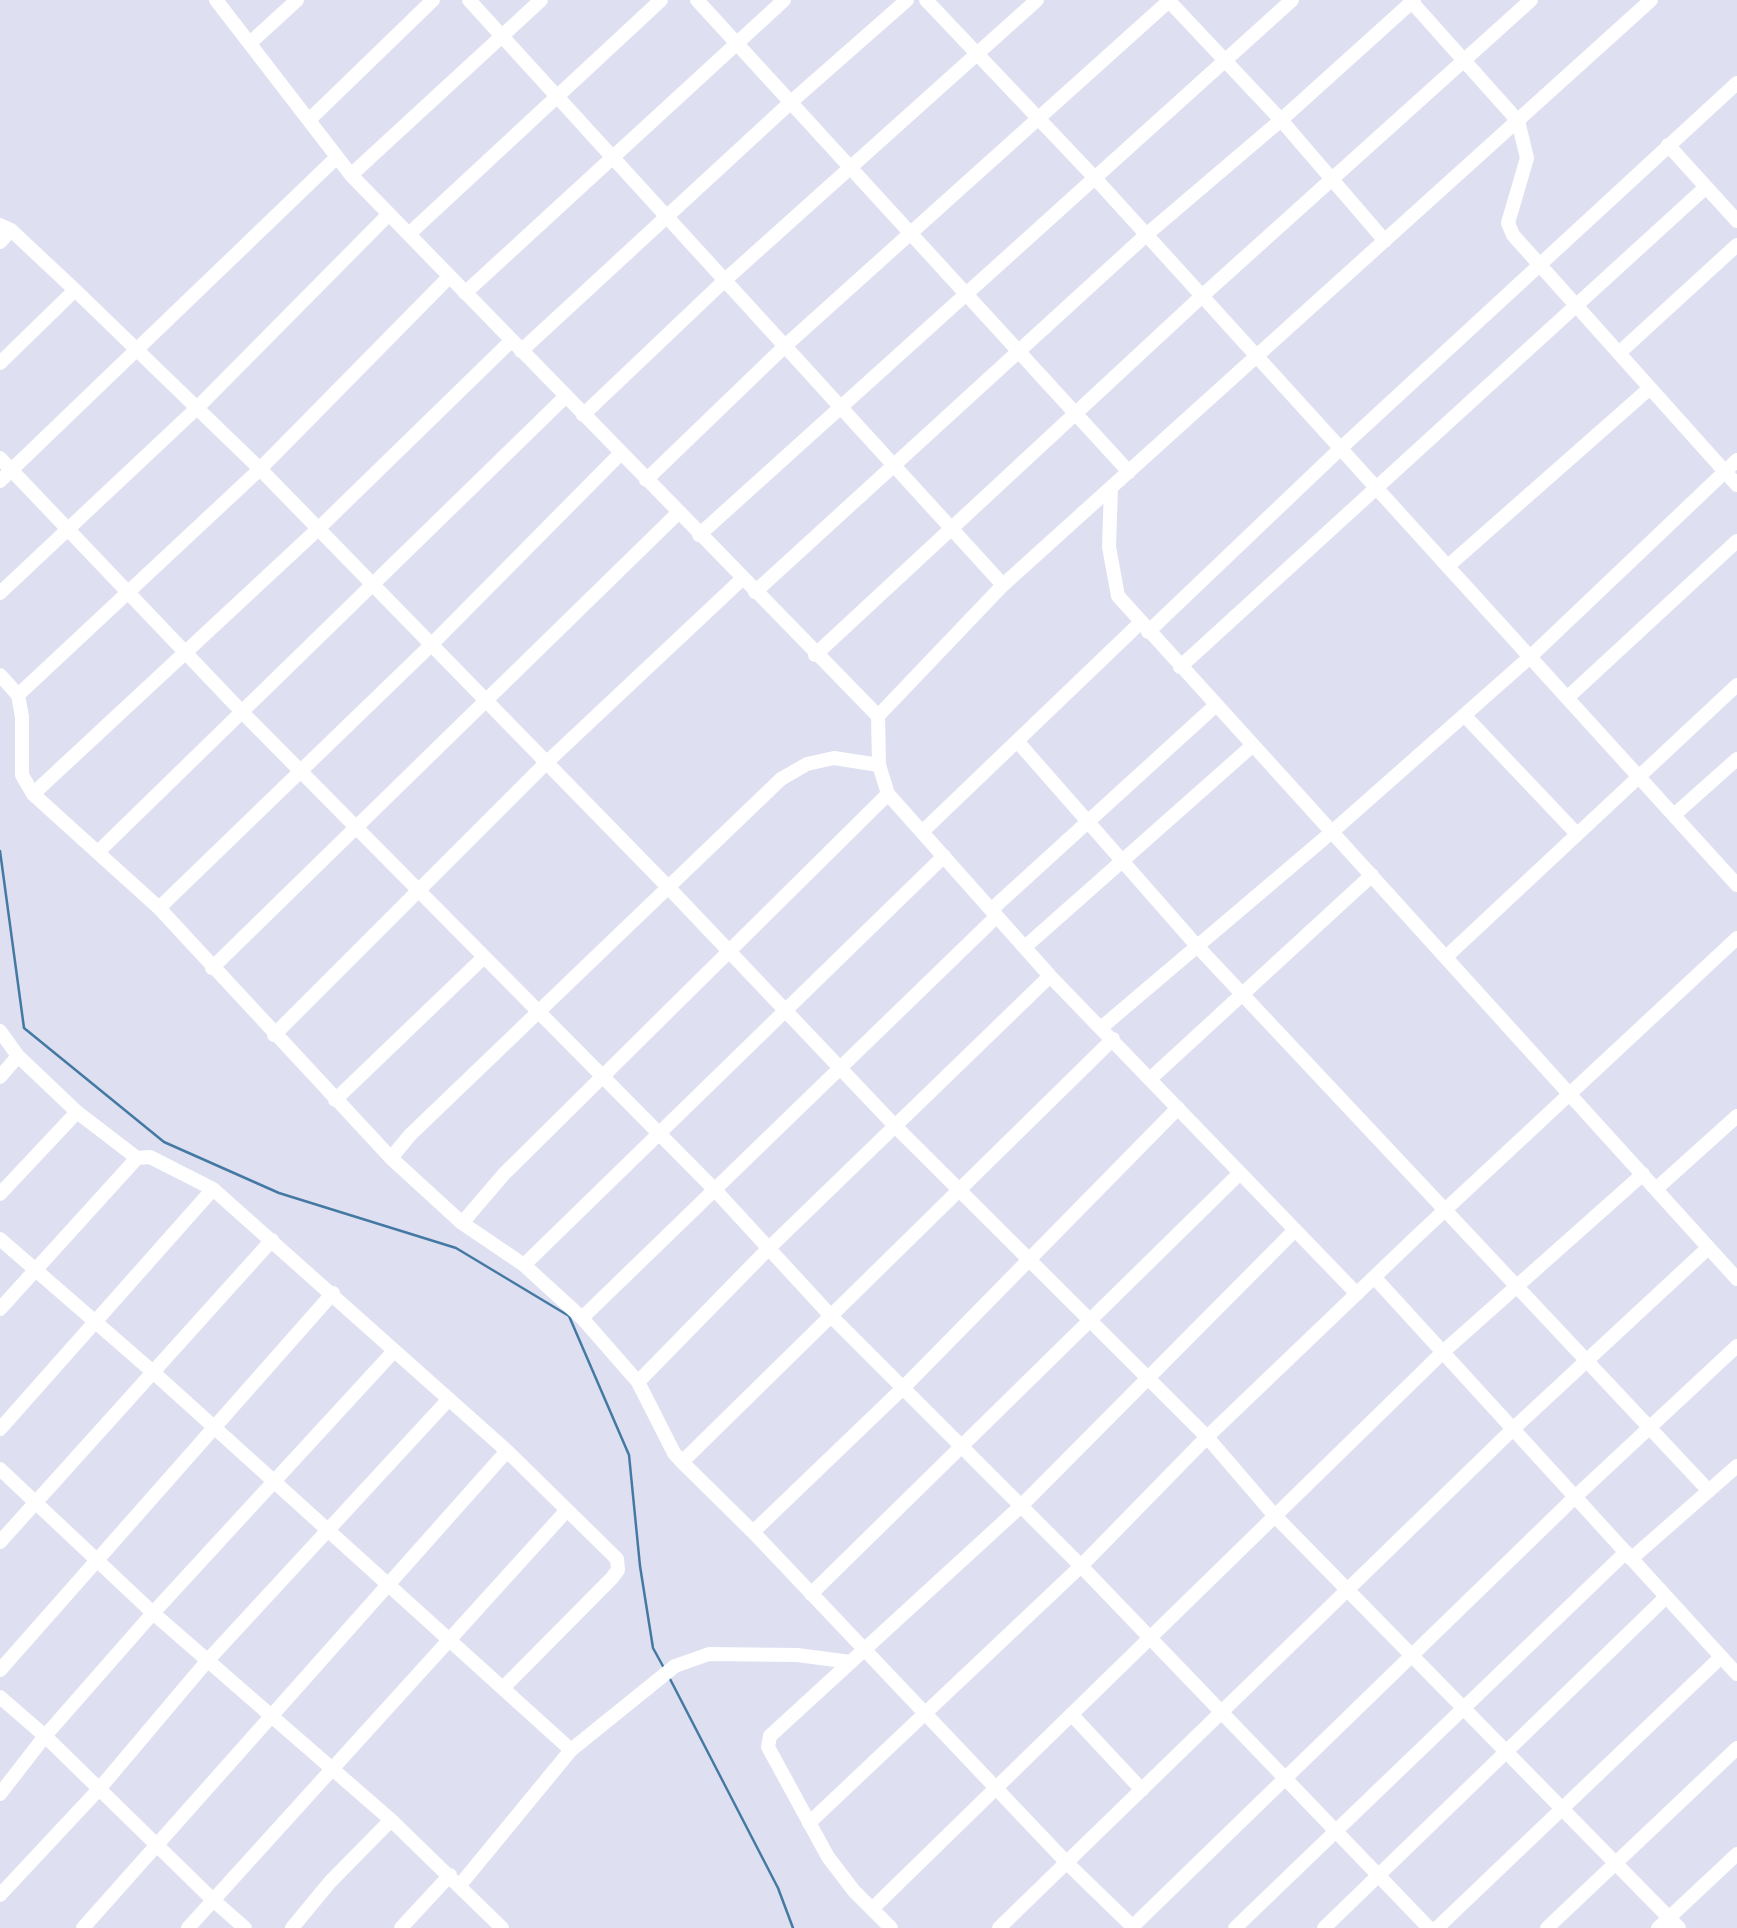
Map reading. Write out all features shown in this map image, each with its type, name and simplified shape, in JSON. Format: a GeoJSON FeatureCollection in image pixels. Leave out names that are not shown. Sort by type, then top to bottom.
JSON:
{"type":"FeatureCollection","features":[{"type":"Feature","properties":{"kind":"street"},"geometry":{"type":"LineString","coordinates":[[216,0],[351,175],[815,655],[878,716],[879,765],[888,794],[1051,976],[1357,1294]]}},
{"type":"Feature","properties":{"kind":"street"},"geometry":{"type":"LineString","coordinates":[[250,43],[297,0]]}},
{"type":"Feature","properties":{"kind":"street"},"geometry":{"type":"LineString","coordinates":[[309,120],[433,0]]}},
{"type":"Feature","properties":{"kind":"street"},"geometry":{"type":"LineString","coordinates":[[469,0],[1003,586]]}},
{"type":"Feature","properties":{"kind":"street"},"geometry":{"type":"LineString","coordinates":[[351,175],[541,0]]}},
{"type":"Feature","properties":{"kind":"street"},"geometry":{"type":"LineString","coordinates":[[408,234],[661,0]]}},
{"type":"Feature","properties":{"kind":"street"},"geometry":{"type":"LineString","coordinates":[[698,0],[1129,472]]}},
{"type":"Feature","properties":{"kind":"street"},"geometry":{"type":"LineString","coordinates":[[465,293],[784,0]]}},
{"type":"Feature","properties":{"kind":"street"},"geometry":{"type":"LineString","coordinates":[[33,794],[185,650],[516,346],[907,0]]}},
{"type":"Feature","properties":{"kind":"street"},"geometry":{"type":"LineString","coordinates":[[926,0],[1094,177],[1737,885]]}},
{"type":"Feature","properties":{"kind":"street"},"geometry":{"type":"LineString","coordinates":[[583,415],[849,166],[1037,0]]}},
{"type":"Feature","properties":{"kind":"street"},"geometry":{"type":"LineString","coordinates":[[646,480],[785,346],[909,232],[1039,120],[1169,0],[1281,120],[1385,240]]}},
{"type":"Feature","properties":{"kind":"street"},"geometry":{"type":"LineString","coordinates":[[699,535],[1292,0]]}},
{"type":"Feature","properties":{"kind":"street"},"geometry":{"type":"LineString","coordinates":[[815,655],[1202,296],[1531,0]]}},
{"type":"Feature","properties":{"kind":"street"},"geometry":{"type":"LineString","coordinates":[[755,592],[1146,234],[1281,120],[1412,1],[1518,121],[1527,158],[1508,223],[1513,235],[1737,485]]}},
{"type":"Feature","properties":{"kind":"street"},"geometry":{"type":"LineString","coordinates":[[878,716],[1003,586],[1647,1]]}},
{"type":"Feature","properties":{"kind":"street"},"geometry":{"type":"LineString","coordinates":[[922,832],[1017,741],[1737,83]]}},
{"type":"Feature","properties":{"kind":"street"},"geometry":{"type":"LineString","coordinates":[[1668,145],[1737,221]]}},
{"type":"Feature","properties":{"kind":"street"},"geometry":{"type":"LineString","coordinates":[[0,481],[337,157]]}},
{"type":"Feature","properties":{"kind":"street"},"geometry":{"type":"LineString","coordinates":[[1181,667],[1706,187]]}},
{"type":"Feature","properties":{"kind":"street"},"geometry":{"type":"LineString","coordinates":[[0,593],[198,407],[389,214]]}},
{"type":"Feature","properties":{"kind":"street"},"geometry":{"type":"LineString","coordinates":[[0,242],[5,228],[139,350],[260,469],[730,951],[896,1127],[1207,1437],[1274,1515],[1615,1863],[1669,1925],[1737,1854]]}},
{"type":"Feature","properties":{"kind":"street"},"geometry":{"type":"LineString","coordinates":[[1619,353],[1737,246]]}},
{"type":"Feature","properties":{"kind":"street"},"geometry":{"type":"LineString","coordinates":[[18,695],[260,469],[449,277]]}},
{"type":"Feature","properties":{"kind":"street"},"geometry":{"type":"LineString","coordinates":[[0,363],[75,290]]}},
{"type":"Feature","properties":{"kind":"street"},"geometry":{"type":"LineString","coordinates":[[1448,566],[1650,388]]}},
{"type":"Feature","properties":{"kind":"street"},"geometry":{"type":"LineString","coordinates":[[99,851],[565,397]]}},
{"type":"Feature","properties":{"kind":"street"},"geometry":{"type":"LineString","coordinates":[[159,908],[431,645],[620,453]]}},
{"type":"Feature","properties":{"kind":"street"},"geometry":{"type":"LineString","coordinates":[[0,458],[243,713],[358,825],[484,957],[715,1190],[831,1315],[1081,1566],[1429,1928]]}},
{"type":"Feature","properties":{"kind":"street"},"geometry":{"type":"LineString","coordinates":[[1102,1027],[1333,831],[1530,657],[1737,460]]}},
{"type":"Feature","properties":{"kind":"street"},"geometry":{"type":"LineString","coordinates":[[1111,488],[1109,547],[1112,578],[1118,596],[1737,1279]]}},
{"type":"Feature","properties":{"kind":"street"},"geometry":{"type":"LineString","coordinates":[[212,968],[678,513]]}},
{"type":"Feature","properties":{"kind":"street"},"geometry":{"type":"LineString","coordinates":[[1567,698],[1737,541]]}},
{"type":"Feature","properties":{"kind":"street"},"geometry":{"type":"LineString","coordinates":[[274,1035],[545,764],[742,579]]}},
{"type":"Feature","properties":{"kind":"street"},"geometry":{"type":"LineString","coordinates":[[0,675],[18,695],[22,717],[22,775],[33,794],[159,908],[391,1158],[462,1223],[524,1265],[582,1318],[638,1382],[674,1453],[682,1462],[753,1532],[1067,1863],[1132,1927],[1575,1497],[1737,1346]]}},
{"type":"Feature","properties":{"kind":"street"},"geometry":{"type":"LineString","coordinates":[[1446,957],[1737,685]]}},
{"type":"Feature","properties":{"kind":"street"},"geometry":{"type":"LineString","coordinates":[[582,1318],[840,1068],[1086,823],[1216,705]]}},
{"type":"Feature","properties":{"kind":"street"},"geometry":{"type":"LineString","coordinates":[[1464,715],[1577,834]]}},
{"type":"Feature","properties":{"kind":"street"},"geometry":{"type":"LineString","coordinates":[[1017,741],[1086,823],[1197,946],[1448,1210],[1514,1286],[1709,1491]]}},
{"type":"Feature","properties":{"kind":"street"},"geometry":{"type":"LineString","coordinates":[[1025,947],[1253,745]]}},
{"type":"Feature","properties":{"kind":"street"},"geometry":{"type":"LineString","coordinates":[[391,1158],[410,1135],[782,779],[807,764],[834,758],[879,765]]}},
{"type":"Feature","properties":{"kind":"street"},"geometry":{"type":"LineString","coordinates":[[1674,815],[1737,759]]}},
{"type":"Feature","properties":{"kind":"street"},"geometry":{"type":"LineString","coordinates":[[462,1223],[504,1174],[888,794]]}},
{"type":"Feature","properties":{"kind":"street"},"geometry":{"type":"LineString","coordinates":[[524,1265],[944,856]]}},
{"type":"Feature","properties":{"kind":"street"},"geometry":{"type":"LineString","coordinates":[[1150,1079],[1244,996],[1372,875]]}},
{"type":"Feature","properties":{"kind":"street"},"geometry":{"type":"LineString","coordinates":[[809,1823],[1081,1566],[1207,1437],[1357,1294],[1570,1096],[1603,1060],[1737,939]]}},
{"type":"Feature","properties":{"kind":"street"},"geometry":{"type":"LineString","coordinates":[[335,1100],[484,957]]}},
{"type":"Feature","properties":{"kind":"street"},"geometry":{"type":"LineString","coordinates":[[638,1382],[769,1248],[1051,976]]}},
{"type":"Feature","properties":{"kind":"street"},"geometry":{"type":"LineString","coordinates":[[0,1031],[18,1056],[77,1112],[137,1158],[150,1157],[213,1189],[333,1293],[507,1451],[617,1559],[618,1570],[503,1688]]}},
{"type":"Feature","properties":{"kind":"street"},"geometry":{"type":"LineString","coordinates":[[682,1462],[1113,1039]]}},
{"type":"Feature","properties":{"kind":"street"},"geometry":{"type":"LineString","coordinates":[[0,1077],[18,1056]]}},
{"type":"Feature","properties":{"kind":"street"},"geometry":{"type":"LineString","coordinates":[[753,1532],[903,1388],[1178,1108]]}},
{"type":"Feature","properties":{"kind":"street"},"geometry":{"type":"LineString","coordinates":[[0,1194],[77,1112]]}},
{"type":"Feature","properties":{"kind":"street"},"geometry":{"type":"LineString","coordinates":[[1656,1189],[1737,1116]]}},
{"type":"Feature","properties":{"kind":"street"},"geometry":{"type":"LineString","coordinates":[[0,1309],[137,1158]]}},
{"type":"Feature","properties":{"kind":"street"},"geometry":{"type":"LineString","coordinates":[[811,1594],[1240,1173]]}},
{"type":"Feature","properties":{"kind":"street"},"geometry":{"type":"LineString","coordinates":[[873,1908],[1444,1352],[1514,1286],[1643,1174]]}},
{"type":"Feature","properties":{"kind":"street"},"geometry":{"type":"LineString","coordinates":[[0,1429],[213,1189]]}},
{"type":"Feature","properties":{"kind":"street"},"geometry":{"type":"LineString","coordinates":[[891,1928],[838,1871],[768,1747],[770,1736],[1021,1506],[1294,1231]]}},
{"type":"Feature","properties":{"kind":"street"},"geometry":{"type":"LineString","coordinates":[[0,1239],[153,1372],[571,1750]]}},
{"type":"Feature","properties":{"kind":"street"},"geometry":{"type":"LineString","coordinates":[[0,1542],[272,1240]]}},
{"type":"Feature","properties":{"kind":"street"},"geometry":{"type":"LineString","coordinates":[[999,1928],[1513,1429],[1708,1248]]}},
{"type":"Feature","properties":{"kind":"street"},"geometry":{"type":"LineString","coordinates":[[1375,1278],[1737,1674]]}},
{"type":"Feature","properties":{"kind":"street"},"geometry":{"type":"LineString","coordinates":[[0,1670],[95,1558],[333,1293]]}},
{"type":"Feature","properties":{"kind":"street"},"geometry":{"type":"LineString","coordinates":[[0,1794],[45,1735],[153,1613],[394,1351]]}},
{"type":"Feature","properties":{"kind":"street"},"geometry":{"type":"LineString","coordinates":[[0,1895],[100,1788],[208,1660],[449,1399]]}},
{"type":"Feature","properties":{"kind":"street"},"geometry":{"type":"LineString","coordinates":[[83,1928],[507,1451]]}},
{"type":"Feature","properties":{"kind":"street"},"geometry":{"type":"LineString","coordinates":[[1235,1928],[1464,1707],[1629,1555],[1737,1466]]}},
{"type":"Feature","properties":{"kind":"street"},"geometry":{"type":"LineString","coordinates":[[0,1469],[153,1613],[391,1820],[502,1928]]}},
{"type":"Feature","properties":{"kind":"street"},"geometry":{"type":"LineString","coordinates":[[188,1928],[567,1510]]}},
{"type":"Feature","properties":{"kind":"street"},"geometry":{"type":"LineString","coordinates":[[1324,1928],[1666,1597]]}},
{"type":"Feature","properties":{"kind":"street"},"geometry":{"type":"LineString","coordinates":[[401,1928],[455,1880],[571,1750],[676,1666],[709,1654],[797,1655],[851,1661]]}},
{"type":"Feature","properties":{"kind":"street"},"geometry":{"type":"LineString","coordinates":[[1437,1928],[1560,1807],[1721,1657]]}},
{"type":"Feature","properties":{"kind":"street"},"geometry":{"type":"LineString","coordinates":[[0,1697],[45,1735],[213,1900],[246,1928]]}},
{"type":"Feature","properties":{"kind":"street"},"geometry":{"type":"LineString","coordinates":[[1072,1715],[1142,1790]]}},
{"type":"Feature","properties":{"kind":"street"},"geometry":{"type":"LineString","coordinates":[[1547,1928],[1737,1748]]}},
{"type":"Feature","properties":{"kind":"street"},"geometry":{"type":"LineString","coordinates":[[292,1928],[330,1882],[391,1820]]}},
{"type":"Feature","properties":{"kind":"waterway"},"geometry":{"type":"LineString","coordinates":[[0,851],[24,1028],[164,1142],[279,1193],[456,1248],[569,1316],[629,1455],[640,1566],[653,1648],[664,1668]]}},
{"type":"Feature","properties":{"kind":"waterway"},"geometry":{"type":"LineString","coordinates":[[669,1677],[778,1888],[793,1928]]}}]}
